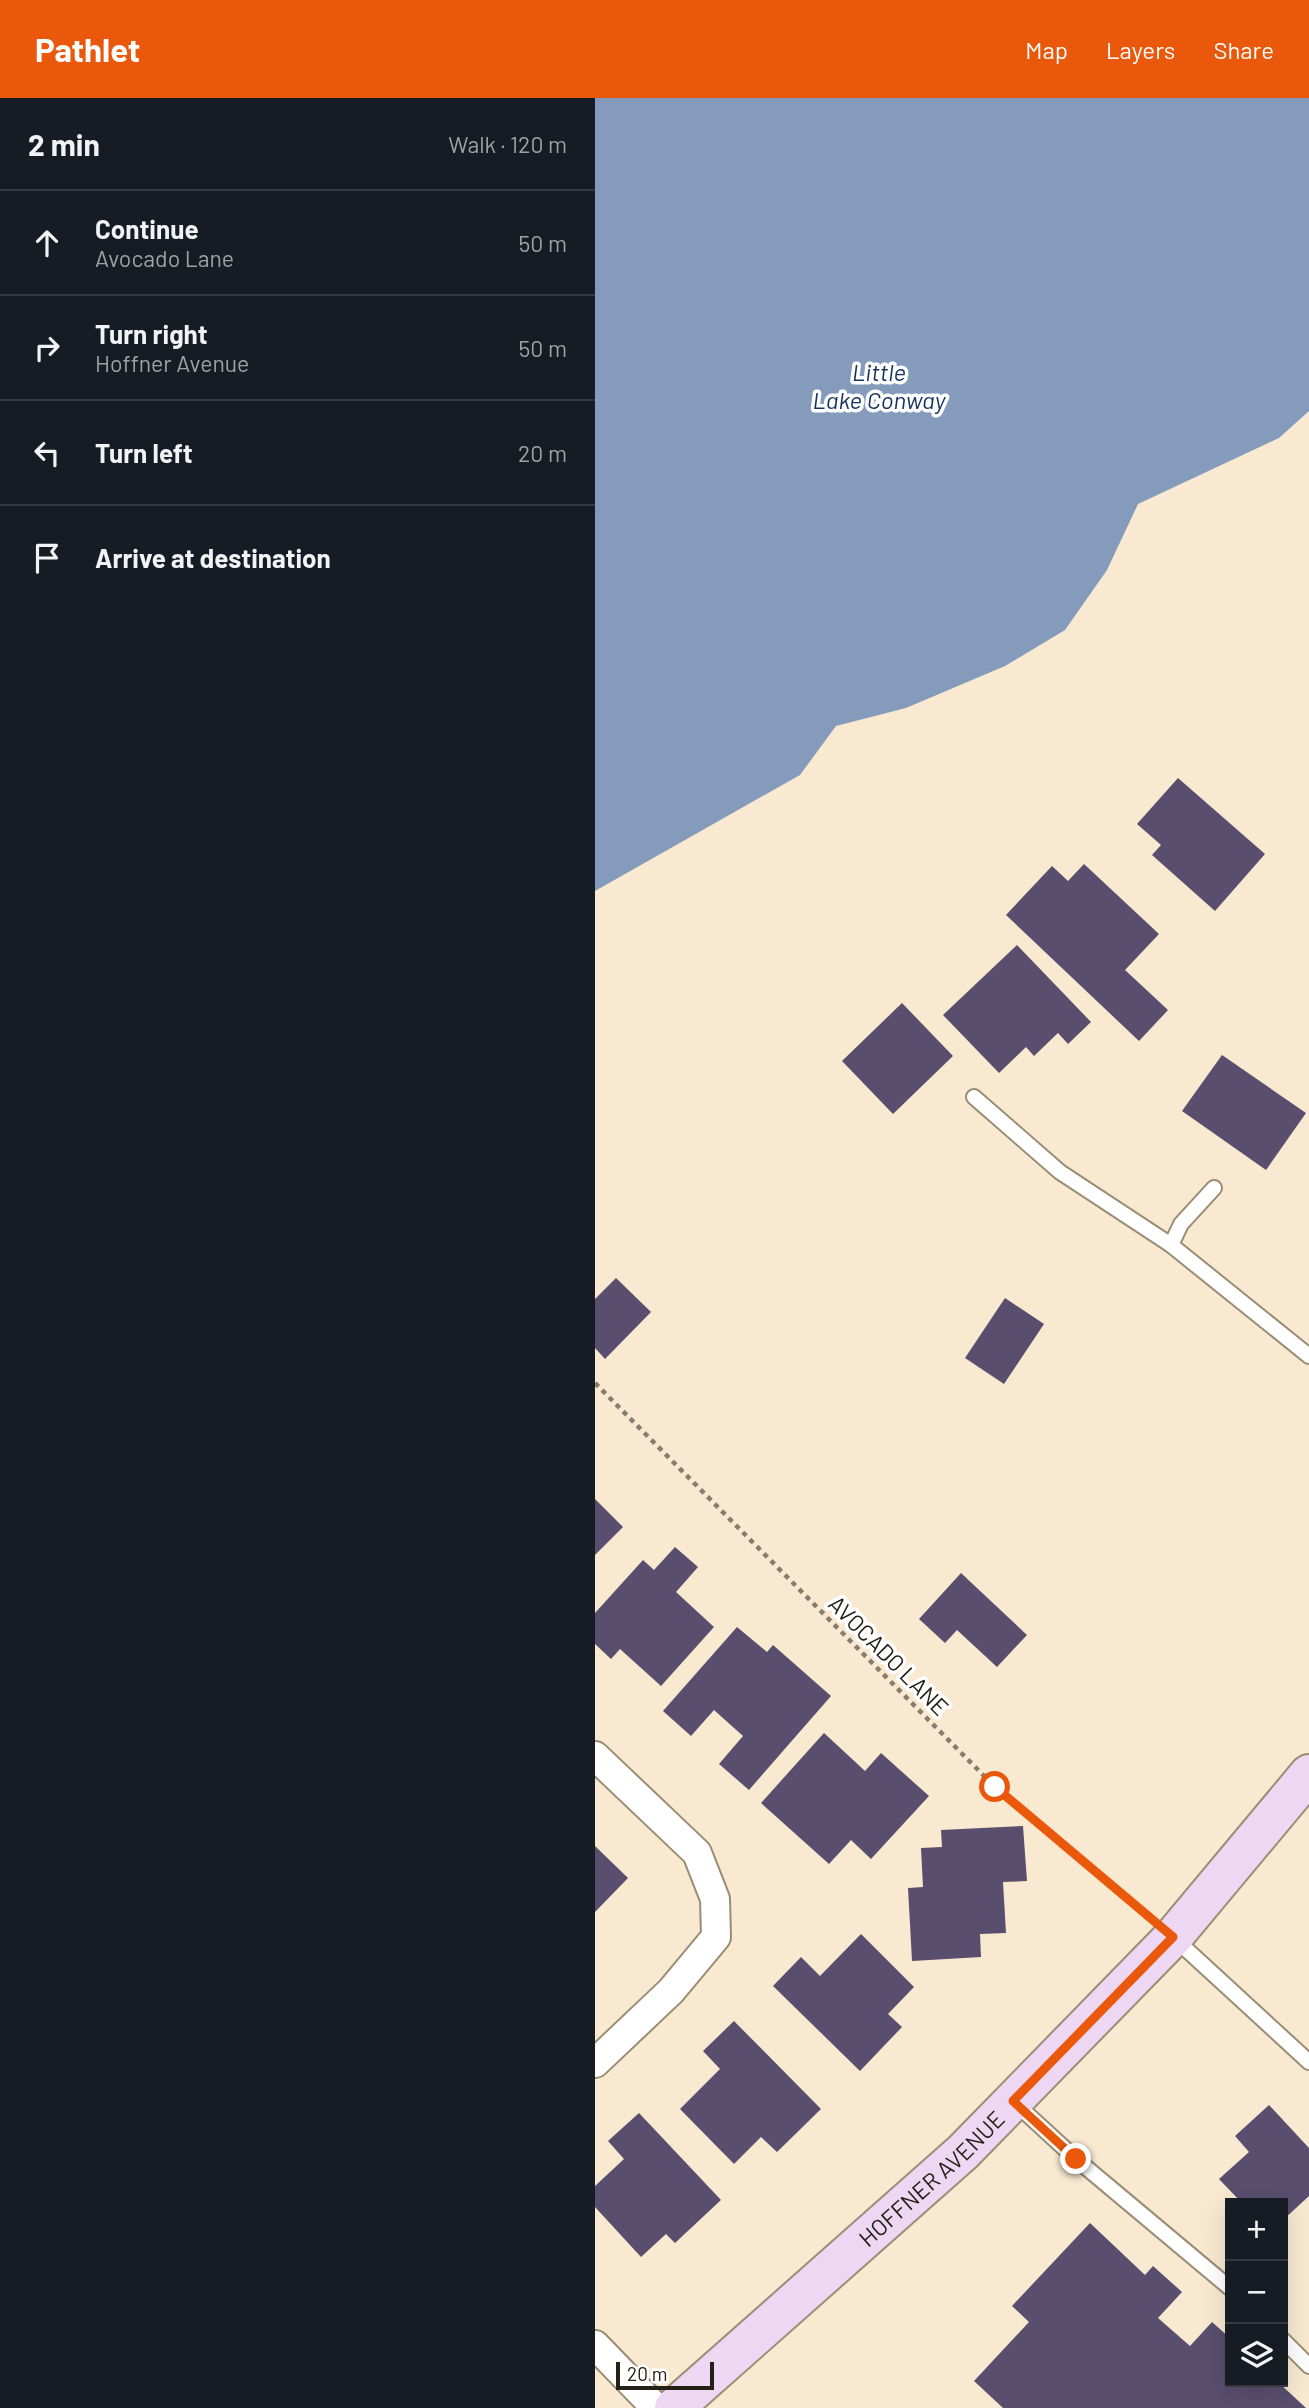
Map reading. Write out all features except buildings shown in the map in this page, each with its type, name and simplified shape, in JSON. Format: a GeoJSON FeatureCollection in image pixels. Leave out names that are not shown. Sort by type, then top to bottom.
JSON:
{"type":"FeatureCollection","features":[{"type":"Feature","properties":{"kind":"main road","name":"HOFFNER AVENUE"},"geometry":{"type":"LineString","coordinates":[[674,2408],[963,2152],[1173,1937],[1309,1774]]}},
{"type":"Feature","properties":{"kind":"street"},"geometry":{"type":"LineString","coordinates":[[595,1756],[697,1853],[715,1899],[716,1937],[671,1991],[595,2063]]}},
{"type":"Feature","properties":{"kind":"street"},"geometry":{"type":"LineString","coordinates":[[595,2345],[656,2408]]}},
{"type":"Feature","properties":{"kind":"lane"},"geometry":{"type":"LineString","coordinates":[[974,1097],[1060,1171],[1171,1245],[1268,1326],[1309,1356]]}},
{"type":"Feature","properties":{"kind":"lane"},"geometry":{"type":"LineString","coordinates":[[1171,1245],[1181,1224],[1214,1188]]}},
{"type":"Feature","properties":{"kind":"lane"},"geometry":{"type":"LineString","coordinates":[[1173,1937],[1309,2062]]}},
{"type":"Feature","properties":{"kind":"lane"},"geometry":{"type":"LineString","coordinates":[[1013,2101],[1076,2159],[1225,2284]]}},
{"type":"Feature","properties":{"kind":"lane"},"geometry":{"type":"LineString","coordinates":[[1288,2345],[1309,2366]]}},
{"type":"Feature","properties":{"kind":"path","name":"AVOCADO LANE"},"geometry":{"type":"LineString","coordinates":[[595,1383],[995,1787],[1173,1937]]}},
{"type":"Feature","properties":{"kind":"water","name":"Little Lake Conway"},"geometry":{"type":"Polygon","coordinates":[[[595,98],[1309,98],[1309,411],[1279,438],[1138,504],[1107,570],[1065,630],[1005,666],[906,708],[836,726],[800,775],[595,891],[595,98]]]}},
{"type":"Feature","properties":{"kind":"route"},"geometry":{"type":"LineString","coordinates":[[995,1787],[1173,1937],[1013,2101],[1076,2159]]}}]}
